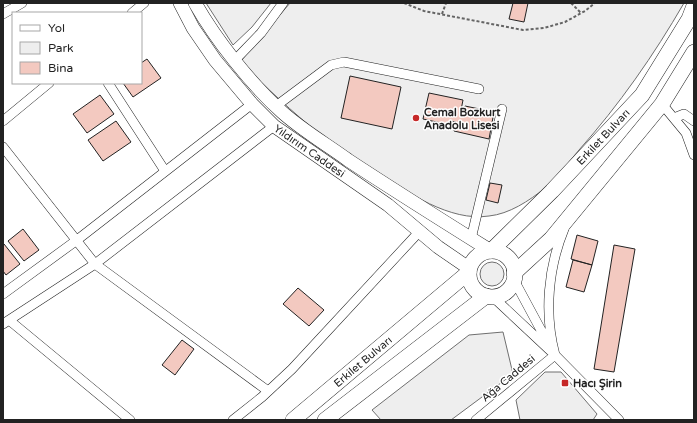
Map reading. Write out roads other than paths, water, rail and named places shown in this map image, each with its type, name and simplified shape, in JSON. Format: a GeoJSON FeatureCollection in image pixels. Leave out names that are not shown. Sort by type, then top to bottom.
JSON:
{"type":"FeatureCollection","features":[{"type":"Feature","properties":{"kind":"main road","name":"Erkilet Bulvarı"},"geometry":{"type":"LineString","coordinates":[[491,251],[552,192],[642,94],[689,20],[694,6]]}},
{"type":"Feature","properties":{"kind":"main road","name":"Erkilet Bulvarı"},"geometry":{"type":"LineString","coordinates":[[514,277],[569,217],[662,104],[694,52]]}},
{"type":"Feature","properties":{"kind":"main road"},"geometry":{"type":"LineString","coordinates":[[491,251],[504,254],[512,264],[514,277],[510,288],[499,296],[489,296],[475,290],[471,284],[469,270],[474,260],[479,255],[491,251]]}},
{"type":"Feature","properties":{"kind":"main road","name":"Erkilet Bulvarı"},"geometry":{"type":"LineString","coordinates":[[293,420],[469,270]]}},
{"type":"Feature","properties":{"kind":"main road","name":"Erkilet Bulvarı"},"geometry":{"type":"LineString","coordinates":[[325,420],[489,296]]}},
{"type":"Feature","properties":{"kind":"street"},"geometry":{"type":"LineString","coordinates":[[3,14],[22,3]]}},
{"type":"Feature","properties":{"kind":"street"},"geometry":{"type":"LineString","coordinates":[[133,12],[144,3]]}},
{"type":"Feature","properties":{"kind":"street","name":"Yıldırım Caddesi"},"geometry":{"type":"LineString","coordinates":[[180,3],[193,28],[208,49],[252,104],[274,126],[388,205],[419,232],[469,270]]}},
{"type":"Feature","properties":{"kind":"street","name":"Yıldırım Caddesi"},"geometry":{"type":"LineString","coordinates":[[195,3],[212,31],[257,87],[276,106],[309,134],[405,198],[491,251]]}},
{"type":"Feature","properties":{"kind":"street"},"geometry":{"type":"LineString","coordinates":[[235,60],[261,33],[283,3]]}},
{"type":"Feature","properties":{"kind":"street"},"geometry":{"type":"LineString","coordinates":[[276,106],[331,65],[340,62],[479,89]]}},
{"type":"Feature","properties":{"kind":"street"},"geometry":{"type":"LineString","coordinates":[[3,121],[48,84]]}},
{"type":"Feature","properties":{"kind":"street"},"geometry":{"type":"LineString","coordinates":[[109,84],[165,171]]}},
{"type":"Feature","properties":{"kind":"street"},"geometry":{"type":"LineString","coordinates":[[3,294],[77,240],[252,104]]}},
{"type":"Feature","properties":{"kind":"street"},"geometry":{"type":"LineString","coordinates":[[662,104],[686,133],[694,155]]}},
{"type":"Feature","properties":{"kind":"street"},"geometry":{"type":"LineString","coordinates":[[471,239],[502,109]]}},
{"type":"Feature","properties":{"kind":"street"},"geometry":{"type":"LineString","coordinates":[[674,118],[684,114],[694,121]]}},
{"type":"Feature","properties":{"kind":"street"},"geometry":{"type":"LineString","coordinates":[[130,420],[6,322],[95,264],[274,126]]}},
{"type":"Feature","properties":{"kind":"street"},"geometry":{"type":"LineString","coordinates":[[3,147],[95,264],[268,391]]}},
{"type":"Feature","properties":{"kind":"street"},"geometry":{"type":"LineString","coordinates":[[555,355],[550,339],[550,288],[556,252],[569,217]]}},
{"type":"Feature","properties":{"kind":"street"},"geometry":{"type":"LineString","coordinates":[[233,420],[292,369],[419,232]]}},
{"type":"Feature","properties":{"kind":"street"},"geometry":{"type":"LineString","coordinates":[[514,277],[555,355]]}},
{"type":"Feature","properties":{"kind":"street"},"geometry":{"type":"LineString","coordinates":[[489,296],[555,355],[619,420]]}},
{"type":"Feature","properties":{"kind":"street","name":"Ağa Caddesi"},"geometry":{"type":"LineString","coordinates":[[476,420],[555,355]]}},
{"type":"Feature","properties":{"kind":"place","name":"Cemal Bozkurt Anadolu Lisesi"},"geometry":{"type":"Point","coordinates":[416,118]}},
{"type":"Feature","properties":{"kind":"place","name":"Hacı Şirin"},"geometry":{"type":"Point","coordinates":[565,383]}}]}
